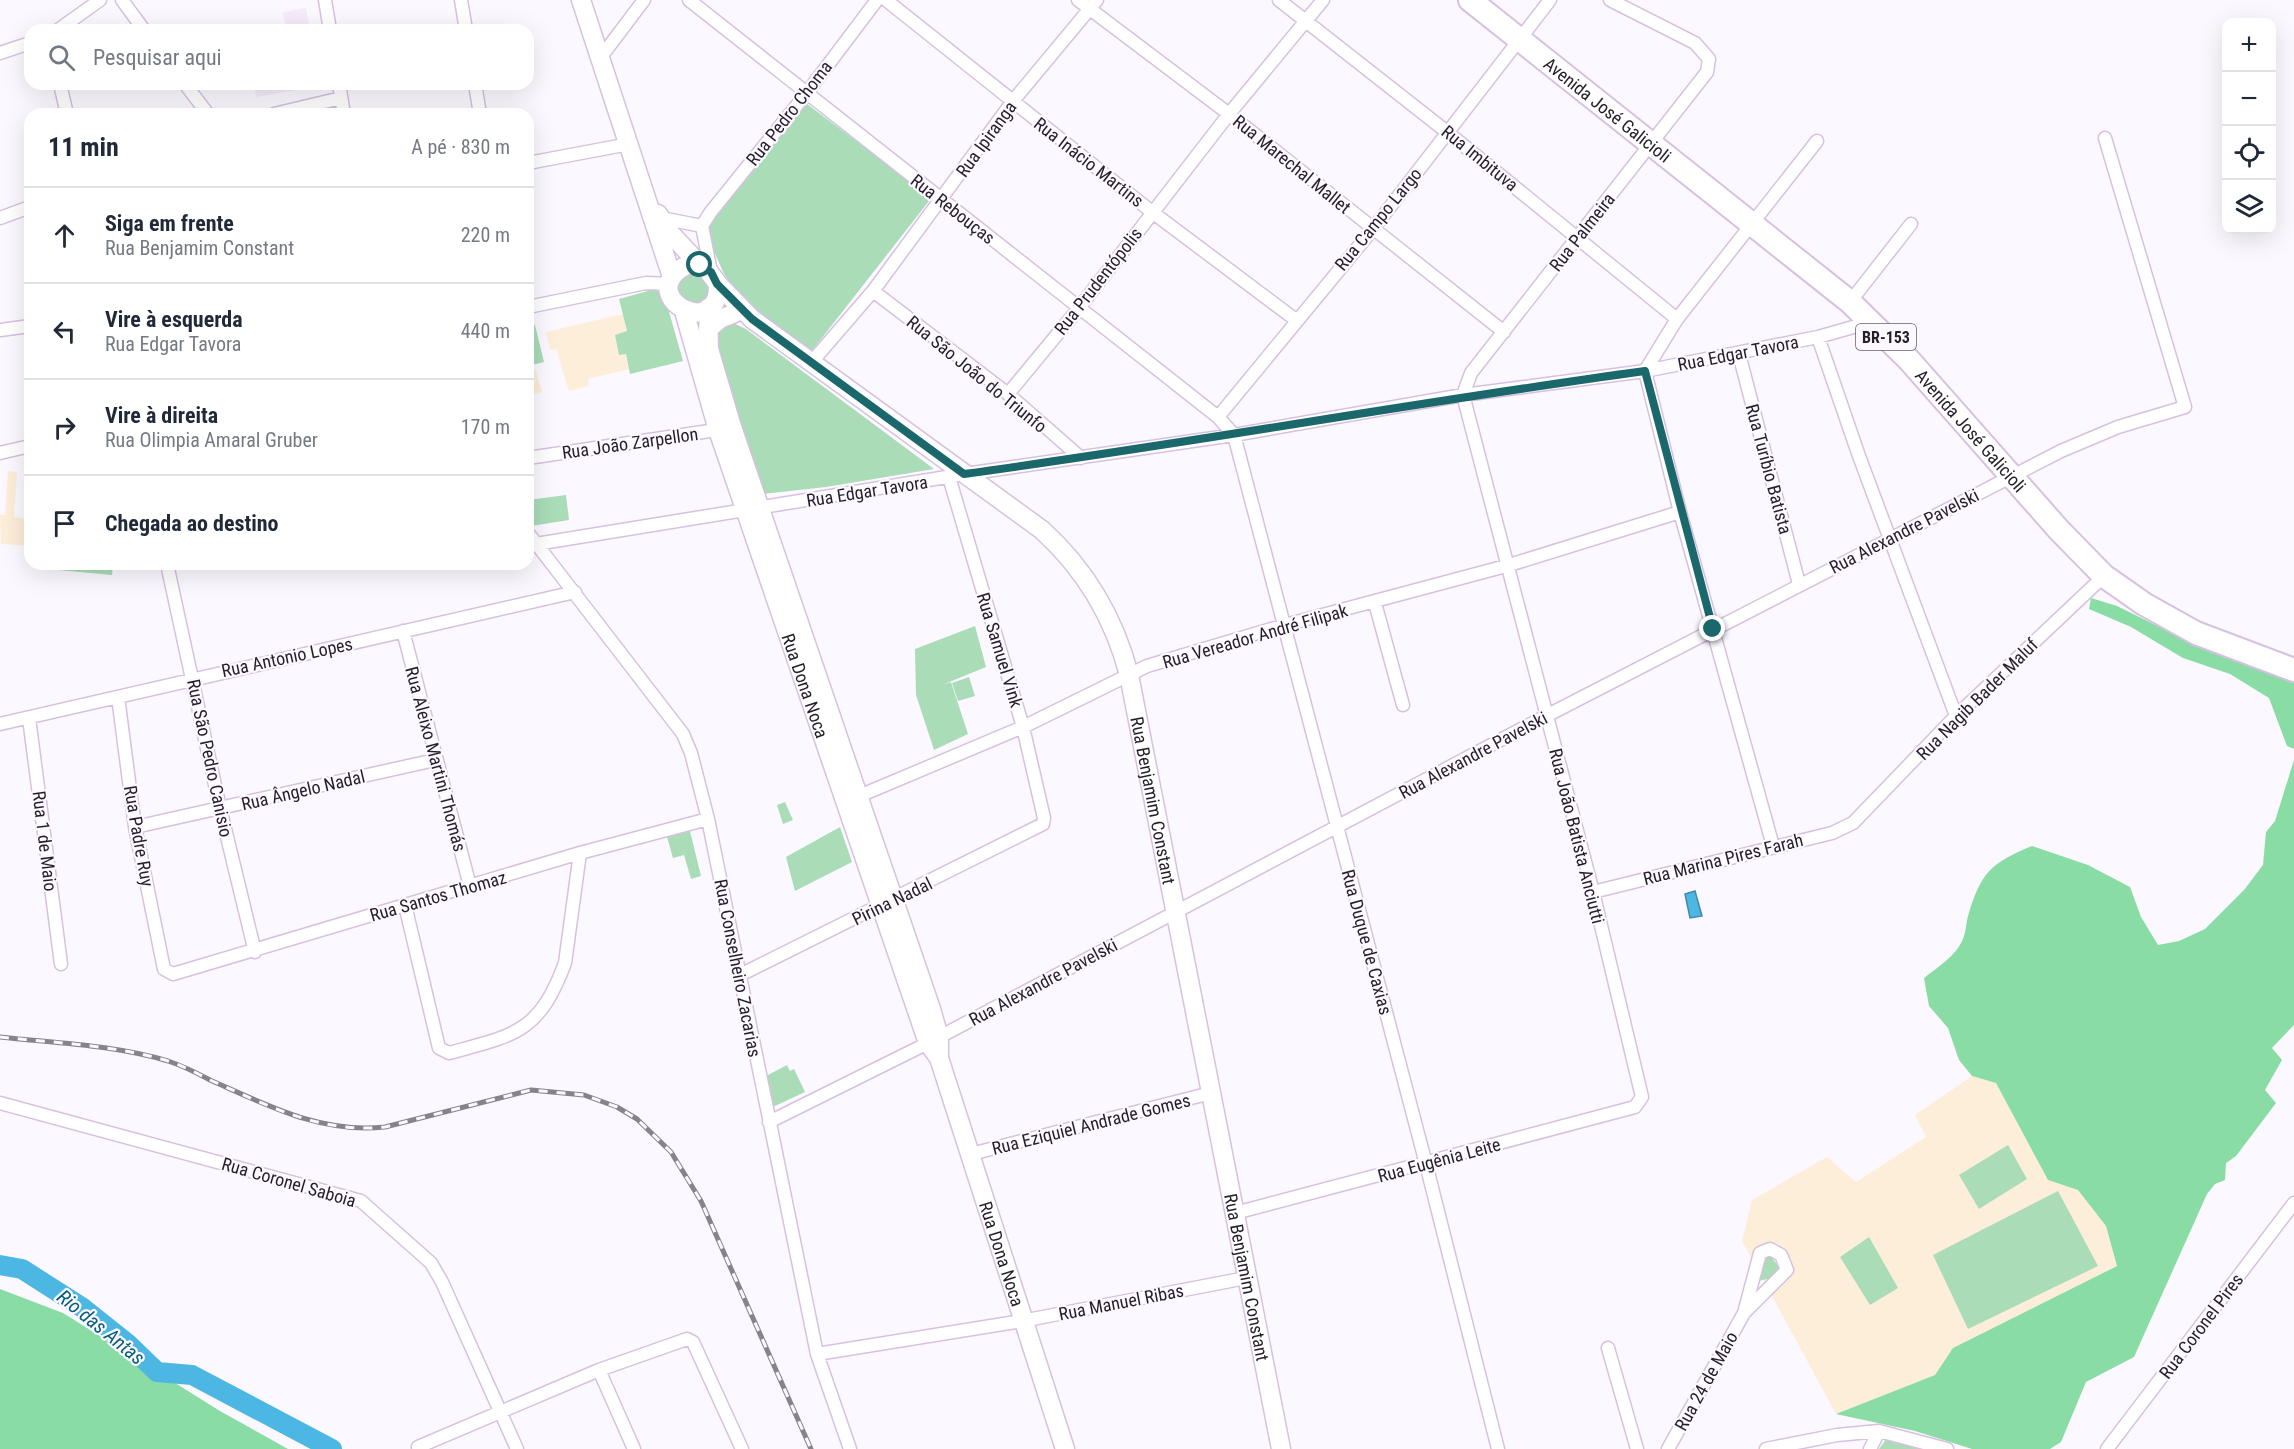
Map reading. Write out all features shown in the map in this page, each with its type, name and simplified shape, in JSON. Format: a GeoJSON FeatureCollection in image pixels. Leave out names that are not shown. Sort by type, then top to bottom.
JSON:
{"type":"FeatureCollection","features":[{"type":"Feature","properties":{"kind":"highway","name":"Avenida José Galicioli"},"geometry":{"type":"LineString","coordinates":[[1470,0],[1850,302],[1960,415],[2012,476],[2104,576],[2144,604],[2196,633],[2294,670]]}},
{"type":"Feature","properties":{"kind":"main road"},"geometry":{"type":"LineString","coordinates":[[581,0],[645,192],[671,280],[672,300],[684,311],[691,313],[710,306],[718,291],[710,273],[684,266],[671,280]]}},
{"type":"Feature","properties":{"kind":"main road","name":"Rua Benjamim Constant"},"geometry":{"type":"LineString","coordinates":[[645,192],[661,218],[710,273],[743,316],[957,476],[1042,530],[1067,552],[1088,580],[1108,615],[1121,643],[1129,675],[1281,1449]]}},
{"type":"Feature","properties":{"kind":"main road","name":"Rua Benjamim Constant"},"geometry":{"type":"LineString","coordinates":[[710,306],[743,316]]}},
{"type":"Feature","properties":{"kind":"main road","name":"Rua Dona Noca"},"geometry":{"type":"LineString","coordinates":[[710,306],[709,350],[725,429]]}},
{"type":"Feature","properties":{"kind":"main road","name":"Rua Dona Noca"},"geometry":{"type":"LineString","coordinates":[[684,311],[934,1040],[1022,1321],[1065,1449]]}},
{"type":"Feature","properties":{"kind":"main road"},"geometry":{"type":"LineString","coordinates":[[708,329],[720,319],[743,316]]}},
{"type":"Feature","properties":{"kind":"street"},"geometry":{"type":"LineString","coordinates":[[66,24],[100,0]]}},
{"type":"Feature","properties":{"kind":"street"},"geometry":{"type":"LineString","coordinates":[[122,0],[140,24]]}},
{"type":"Feature","properties":{"kind":"street"},"geometry":{"type":"LineString","coordinates":[[325,0],[329,24]]}},
{"type":"Feature","properties":{"kind":"street"},"geometry":{"type":"LineString","coordinates":[[461,0],[465,24]]}},
{"type":"Feature","properties":{"kind":"street"},"geometry":{"type":"LineString","coordinates":[[601,57],[644,0]]}},
{"type":"Feature","properties":{"kind":"street","name":"Rua Rebouças"},"geometry":{"type":"LineString","coordinates":[[688,0],[1218,417]]}},
{"type":"Feature","properties":{"kind":"street","name":"Rua Pedro Choma"},"geometry":{"type":"LineString","coordinates":[[702,226],[877,0]]}},
{"type":"Feature","properties":{"kind":"street","name":"Rua Inácio Martins"},"geometry":{"type":"LineString","coordinates":[[886,0],[1152,212],[1296,320]]}},
{"type":"Feature","properties":{"kind":"street","name":"Rua Marechal Mallet"},"geometry":{"type":"LineString","coordinates":[[1078,0],[1093,5],[1504,332]]}},
{"type":"Feature","properties":{"kind":"street","name":"Rua Imbituva"},"geometry":{"type":"LineString","coordinates":[[1279,0],[1447,132],[1677,319]]}},
{"type":"Feature","properties":{"kind":"street","name":"Rua Prudentópolis"},"geometry":{"type":"LineString","coordinates":[[1008,394],[1079,308],[1229,114],[1323,0]]}},
{"type":"Feature","properties":{"kind":"street","name":"Rua Campo Largo"},"geometry":{"type":"LineString","coordinates":[[1218,417],[1373,229],[1550,0]]}},
{"type":"Feature","properties":{"kind":"street","name":"Rua Palmeira"},"geometry":{"type":"LineString","coordinates":[[1463,395],[1471,373],[1707,72],[1708,60],[1695,43],[1610,0]]}},
{"type":"Feature","properties":{"kind":"street","name":"Rua Ipiranga"},"geometry":{"type":"LineString","coordinates":[[810,364],[873,291],[1013,101],[1093,5]]}},
{"type":"Feature","properties":{"kind":"street"},"geometry":{"type":"LineString","coordinates":[[0,53],[24,45]]}},
{"type":"Feature","properties":{"kind":"street"},"geometry":{"type":"LineString","coordinates":[[61,90],[66,108]]}},
{"type":"Feature","properties":{"kind":"street"},"geometry":{"type":"LineString","coordinates":[[190,90],[203,108]]}},
{"type":"Feature","properties":{"kind":"street"},"geometry":{"type":"LineString","coordinates":[[340,90],[343,108]]}},
{"type":"Feature","properties":{"kind":"street"},"geometry":{"type":"LineString","coordinates":[[476,90],[479,108]]}},
{"type":"Feature","properties":{"kind":"street"},"geometry":{"type":"LineString","coordinates":[[299,108],[341,98]]}},
{"type":"Feature","properties":{"kind":"street","name":"Rua Alexandre Pavelski"},"geometry":{"type":"LineString","coordinates":[[769,1122],[934,1040],[1546,716],[2061,451],[2118,427],[2185,407],[2105,138]]}},
{"type":"Feature","properties":{"kind":"street"},"geometry":{"type":"LineString","coordinates":[[1773,846],[1680,512],[1645,371],[1677,319],[1754,225],[1817,141]]}},
{"type":"Feature","properties":{"kind":"street"},"geometry":{"type":"LineString","coordinates":[[534,162],[629,144]]}},
{"type":"Feature","properties":{"kind":"street"},"geometry":{"type":"LineString","coordinates":[[0,218],[24,209]]}},
{"type":"Feature","properties":{"kind":"street"},"geometry":{"type":"LineString","coordinates":[[661,218],[702,226],[710,273]]}},
{"type":"Feature","properties":{"kind":"street"},"geometry":{"type":"LineString","coordinates":[[1850,302],[1911,224]]}},
{"type":"Feature","properties":{"kind":"street"},"geometry":{"type":"LineString","coordinates":[[534,306],[671,280]]}},
{"type":"Feature","properties":{"kind":"street","name":"Rua São João do Triunfo"},"geometry":{"type":"LineString","coordinates":[[873,291],[1008,394],[1081,458]]}},
{"type":"Feature","properties":{"kind":"street","name":"Rua Edgar Tavora"},"geometry":{"type":"LineString","coordinates":[[536,544],[957,476],[1234,435],[1463,395],[1645,371],[1818,337],[1871,322]]}},
{"type":"Feature","properties":{"kind":"street"},"geometry":{"type":"LineString","coordinates":[[0,330],[24,327]]}},
{"type":"Feature","properties":{"kind":"street"},"geometry":{"type":"LineString","coordinates":[[1818,337],[1889,538],[1956,716]]}},
{"type":"Feature","properties":{"kind":"street","name":"Rua Turíbio Batista"},"geometry":{"type":"LineString","coordinates":[[1739,354],[1799,584]]}},
{"type":"Feature","properties":{"kind":"street","name":"Rua João Batista Anciutti"},"geometry":{"type":"LineString","coordinates":[[1463,395],[1593,892],[1642,1097],[1640,1103]]}},
{"type":"Feature","properties":{"kind":"street"},"geometry":{"type":"LineString","coordinates":[[1218,417],[1234,435]]}},
{"type":"Feature","properties":{"kind":"street","name":"Rua João Zarpellon"},"geometry":{"type":"LineString","coordinates":[[534,457],[725,429]]}},
{"type":"Feature","properties":{"kind":"street","name":"Rua Duque de Caxias"},"geometry":{"type":"LineString","coordinates":[[1234,435],[1426,1164],[1498,1449]]}},
{"type":"Feature","properties":{"kind":"street"},"geometry":{"type":"LineString","coordinates":[[0,453],[24,447]]}},
{"type":"Feature","properties":{"kind":"street","name":"Rua Samuel Vink"},"geometry":{"type":"LineString","coordinates":[[957,476],[1023,728],[1044,818],[1043,824]]}},
{"type":"Feature","properties":{"kind":"street","name":"Rua Vereador André Filipak"},"geometry":{"type":"LineString","coordinates":[[852,798],[1023,728],[1147,666],[1285,625],[1375,603],[1506,566],[1680,512]]}},
{"type":"Feature","properties":{"kind":"street","name":"Rua Conselheiro Zacarias"},"geometry":{"type":"LineString","coordinates":[[534,541],[683,734],[692,753],[708,819],[817,1354],[850,1449]]}},
{"type":"Feature","properties":{"kind":"street","name":"Rua São Pedro Canisio"},"geometry":{"type":"LineString","coordinates":[[168,570],[220,808],[255,951]]}},
{"type":"Feature","properties":{"kind":"street","name":"Rua Nagib Bader Maluf"},"geometry":{"type":"LineString","coordinates":[[1853,823],[1956,716],[2104,576]]}},
{"type":"Feature","properties":{"kind":"street","name":"Rua Antonio Lopes"},"geometry":{"type":"LineString","coordinates":[[0,724],[575,592]]}},
{"type":"Feature","properties":{"kind":"street"},"geometry":{"type":"LineString","coordinates":[[1375,603],[1403,705]]}},
{"type":"Feature","properties":{"kind":"street","name":"Rua Aleixo Martini Thomás"},"geometry":{"type":"LineString","coordinates":[[403,631],[435,760],[470,886]]}},
{"type":"Feature","properties":{"kind":"street","name":"Rua Padre Ruy"},"geometry":{"type":"LineString","coordinates":[[118,697],[135,827],[164,969],[168,972]]}},
{"type":"Feature","properties":{"kind":"street","name":"Rua 1 de Maio"},"geometry":{"type":"LineString","coordinates":[[29,718],[61,964]]}},
{"type":"Feature","properties":{"kind":"street","name":"Rua Ângelo Nadal"},"geometry":{"type":"LineString","coordinates":[[135,827],[435,760]]}},
{"type":"Feature","properties":{"kind":"street","name":"Rua Santos Thomaz"},"geometry":{"type":"LineString","coordinates":[[168,972],[173,974],[255,951],[580,853],[708,819]]}},
{"type":"Feature","properties":{"kind":"street","name":"Rua Marina Pires Farah"},"geometry":{"type":"LineString","coordinates":[[1593,892],[1832,832],[1853,823]]}},
{"type":"Feature","properties":{"kind":"street","name":"Pirina Nadal"},"geometry":{"type":"LineString","coordinates":[[740,975],[887,904],[1043,824]]}},
{"type":"Feature","properties":{"kind":"street"},"geometry":{"type":"LineString","coordinates":[[405,905],[440,1048],[449,1053],[503,1038],[528,1026],[559,978],[565,963],[580,853]]}},
{"type":"Feature","properties":{"kind":"street","name":"Rua Eziquiel Andrade Gomes"},"geometry":{"type":"LineString","coordinates":[[971,1154],[1211,1094]]}},
{"type":"Feature","properties":{"kind":"street","name":"Rua Coronel Saboia"},"geometry":{"type":"LineString","coordinates":[[0,1103],[361,1201],[431,1263],[517,1449]]}},
{"type":"Feature","properties":{"kind":"street","name":"Rua Eugênia Leite"},"geometry":{"type":"LineString","coordinates":[[1235,1213],[1426,1164],[1635,1107],[1640,1103]]}},
{"type":"Feature","properties":{"kind":"street","name":"Rua Coronel Pires"},"geometry":{"type":"LineString","coordinates":[[2107,1449],[2294,1203]]}},
{"type":"Feature","properties":{"kind":"street","name":"Rua 24 de Maio"},"geometry":{"type":"LineString","coordinates":[[1668,1449],[1744,1313],[1786,1270],[1781,1255],[1770,1249],[1760,1253],[1755,1264],[1744,1313]]}},
{"type":"Feature","properties":{"kind":"street","name":"Rua Manuel Ribas"},"geometry":{"type":"LineString","coordinates":[[817,1354],[1022,1321],[1246,1278]]}},
{"type":"Feature","properties":{"kind":"street"},"geometry":{"type":"LineString","coordinates":[[418,1447],[599,1370],[687,1339],[693,1341],[742,1449]]}},
{"type":"Feature","properties":{"kind":"street"},"geometry":{"type":"LineString","coordinates":[[1608,1348],[1637,1449]]}},
{"type":"Feature","properties":{"kind":"street"},"geometry":{"type":"LineString","coordinates":[[599,1370],[634,1449]]}},
{"type":"Feature","properties":{"kind":"street"},"geometry":{"type":"LineString","coordinates":[[1766,1449],[1837,1434],[1879,1431],[1947,1449]]}},
{"type":"Feature","properties":{"kind":"street"},"geometry":{"type":"LineString","coordinates":[[1870,1449],[1879,1431]]}},
{"type":"Feature","properties":{"kind":"shaded area"},"geometry":{"type":"Polygon","coordinates":[[[306,8],[309,24],[285,24],[283,12],[306,8]]]}},
{"type":"Feature","properties":{"kind":"shaded area"},"geometry":{"type":"Polygon","coordinates":[[[255,90],[296,90],[256,97],[255,90]]]}},
{"type":"Feature","properties":{"kind":"shaded area"},"geometry":{"type":"Polygon","coordinates":[[[623,314],[627,332],[615,335],[620,355],[625,354],[629,369],[588,379],[589,386],[569,391],[556,349],[550,350],[546,332],[623,314]]]}},
{"type":"Feature","properties":{"kind":"shaded area"},"geometry":{"type":"Polygon","coordinates":[[[534,369],[542,392],[534,394],[534,369]]]}},
{"type":"Feature","properties":{"kind":"shaded area"},"geometry":{"type":"Polygon","coordinates":[[[8,471],[17,472],[14,517],[24,518],[24,546],[1,544],[0,515],[5,515],[8,471]]]}},
{"type":"Feature","properties":{"kind":"shaded area"},"geometry":{"type":"Polygon","coordinates":[[[1972,1076],[1996,1083],[2048,1180],[2078,1190],[2106,1226],[2117,1266],[1953,1348],[1935,1375],[1836,1414],[1742,1241],[1752,1200],[1827,1157],[1856,1182],[1926,1137],[1915,1115],[1972,1076]]]}},
{"type":"Feature","properties":{"kind":"green space"},"geometry":{"type":"Polygon","coordinates":[[[807,104],[927,194],[929,201],[807,357],[744,303],[724,274],[706,233],[707,224],[800,107],[807,104]]]}},
{"type":"Feature","properties":{"kind":"green space"},"geometry":{"type":"Polygon","coordinates":[[[688,268],[711,281],[708,297],[700,304],[680,301],[675,279],[688,268]]]}},
{"type":"Feature","properties":{"kind":"green space"},"geometry":{"type":"Polygon","coordinates":[[[662,287],[683,361],[630,374],[626,354],[619,355],[615,335],[627,331],[619,299],[662,287]]]}},
{"type":"Feature","properties":{"kind":"green space"},"geometry":{"type":"Polygon","coordinates":[[[731,322],[746,329],[934,469],[826,487],[763,494],[711,335],[731,322]]]}},
{"type":"Feature","properties":{"kind":"green space"},"geometry":{"type":"Polygon","coordinates":[[[534,325],[544,362],[534,364],[534,325]]]}},
{"type":"Feature","properties":{"kind":"green space"},"geometry":{"type":"Polygon","coordinates":[[[566,495],[569,520],[534,526],[534,499],[566,495]]]}},
{"type":"Feature","properties":{"kind":"green space"},"geometry":{"type":"Polygon","coordinates":[[[58,570],[112,570],[112,575],[58,570]]]}},
{"type":"Feature","properties":{"kind":"green space"},"geometry":{"type":"Polygon","coordinates":[[[2091,598],[2117,606],[2184,639],[2294,682],[2294,749],[2287,746],[2269,698],[2230,674],[2183,658],[2131,627],[2089,609],[2091,598]]]}},
{"type":"Feature","properties":{"kind":"green space"},"geometry":{"type":"Polygon","coordinates":[[[975,626],[986,667],[942,685],[951,682],[968,734],[934,750],[916,695],[915,649],[975,626]]]}},
{"type":"Feature","properties":{"kind":"green space"},"geometry":{"type":"Polygon","coordinates":[[[969,677],[975,696],[958,701],[952,683],[969,677]]]}},
{"type":"Feature","properties":{"kind":"green space"},"geometry":{"type":"Polygon","coordinates":[[[2294,760],[2294,1025],[2272,1048],[2282,1060],[2265,1090],[2276,1103],[2236,1156],[2226,1163],[2225,1180],[2215,1184],[2207,1194],[2134,1357],[2086,1382],[2061,1442],[2050,1449],[1972,1449],[1915,1431],[1836,1414],[1935,1375],[1953,1348],[2117,1266],[2106,1226],[2078,1190],[2048,1180],[1996,1083],[1972,1076],[1959,1060],[1948,1028],[1929,1006],[1924,978],[1946,961],[1960,945],[1973,901],[1983,879],[1997,864],[2032,846],[2088,865],[2130,887],[2141,917],[2158,945],[2179,941],[2205,929],[2244,890],[2263,865],[2266,832],[2275,821],[2294,760]]]}},
{"type":"Feature","properties":{"kind":"green space"},"geometry":{"type":"Polygon","coordinates":[[[785,802],[793,820],[783,824],[777,805],[785,802]]]}},
{"type":"Feature","properties":{"kind":"green space"},"geometry":{"type":"Polygon","coordinates":[[[840,827],[852,862],[795,891],[786,857],[840,827]]]}},
{"type":"Feature","properties":{"kind":"green space"},"geometry":{"type":"Polygon","coordinates":[[[690,831],[701,876],[691,879],[684,855],[673,858],[667,837],[690,831]]]}},
{"type":"Feature","properties":{"kind":"green space"},"geometry":{"type":"Polygon","coordinates":[[[787,1065],[790,1071],[794,1069],[805,1092],[775,1106],[771,1104],[766,1076],[787,1065]]]}},
{"type":"Feature","properties":{"kind":"green space"},"geometry":{"type":"Polygon","coordinates":[[[2008,1145],[2027,1179],[1979,1209],[1959,1175],[2008,1145]]]}},
{"type":"Feature","properties":{"kind":"green space"},"geometry":{"type":"Polygon","coordinates":[[[2058,1191],[2098,1266],[1968,1329],[1933,1255],[2058,1191]]]}},
{"type":"Feature","properties":{"kind":"green space"},"geometry":{"type":"Polygon","coordinates":[[[1869,1237],[1898,1288],[1870,1305],[1840,1257],[1869,1237]]]}},
{"type":"Feature","properties":{"kind":"green space"},"geometry":{"type":"Polygon","coordinates":[[[1770,1255],[1780,1269],[1776,1277],[1758,1281],[1758,1260],[1770,1255]]]}},
{"type":"Feature","properties":{"kind":"green space"},"geometry":{"type":"Polygon","coordinates":[[[0,1289],[63,1313],[220,1411],[288,1449],[0,1449],[0,1289]]]}},
{"type":"Feature","properties":{"kind":"green space"},"geometry":{"type":"Polygon","coordinates":[[[1887,1438],[1937,1449],[1879,1449],[1887,1438]]]}},
{"type":"Feature","properties":{"kind":"water"},"geometry":{"type":"Polygon","coordinates":[[[1695,891],[1702,916],[1690,918],[1685,894],[1695,891]]]}},
{"type":"Feature","properties":{"kind":"waterway","name":"Rio das Antas"},"geometry":{"type":"LineString","coordinates":[[0,1265],[22,1269],[83,1308],[127,1343],[157,1372],[192,1375],[332,1449]]}},
{"type":"Feature","properties":{"kind":"railway"},"geometry":{"type":"LineString","coordinates":[[0,1037],[85,1045],[127,1051],[168,1061],[295,1116],[339,1126],[385,1127],[531,1090],[584,1095],[617,1107],[637,1119],[671,1152],[701,1201],[811,1449]]}},
{"type":"Feature","properties":{"kind":"route"},"geometry":{"type":"LineString","coordinates":[[700,265],[711,272],[717,284],[752,319],[810,364],[964,474],[1234,435],[1463,395],[1645,371],[1680,512],[1713,629]]}}]}
